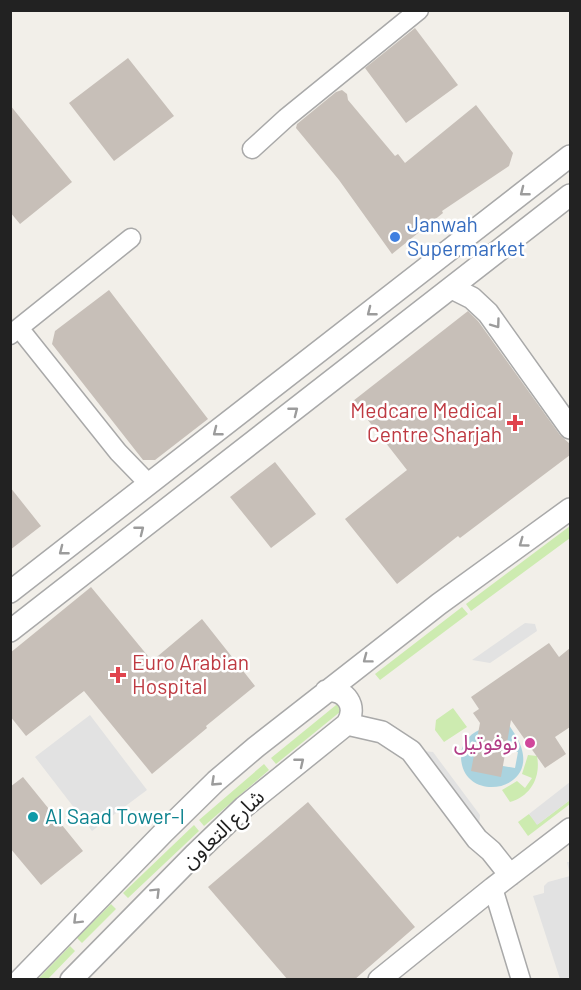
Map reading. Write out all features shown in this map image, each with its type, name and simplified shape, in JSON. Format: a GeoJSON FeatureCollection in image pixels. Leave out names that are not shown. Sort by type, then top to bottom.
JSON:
{"type":"FeatureCollection","features":[{"type":"Feature","properties":{"kind":"street"},"geometry":{"type":"LineString","coordinates":[[252,149],[286,118],[419,10]]}},
{"type":"Feature","properties":{"kind":"street"},"geometry":{"type":"LineString","coordinates":[[11,592],[570,156]]}},
{"type":"Feature","properties":{"kind":"street"},"geometry":{"type":"LineString","coordinates":[[10,631],[570,195]]}},
{"type":"Feature","properties":{"kind":"street"},"geometry":{"type":"LineString","coordinates":[[131,238],[15,331],[118,452],[149,484]]}},
{"type":"Feature","properties":{"kind":"street"},"geometry":{"type":"LineString","coordinates":[[452,288],[472,298],[488,313],[570,428]]}},
{"type":"Feature","properties":{"kind":"street","name":"شارع التعاون"},"geometry":{"type":"LineString","coordinates":[[20,980],[216,781],[326,691],[440,603],[570,509]]}},
{"type":"Feature","properties":{"kind":"street"},"geometry":{"type":"LineString","coordinates":[[326,691],[339,692],[348,700],[352,712],[347,724],[382,732],[411,751],[477,839],[485,858],[501,882],[521,979]]}},
{"type":"Feature","properties":{"kind":"street","name":"شارع التعاون"},"geometry":{"type":"LineString","coordinates":[[71,980],[244,807],[347,724]]}},
{"type":"Feature","properties":{"kind":"street"},"geometry":{"type":"LineString","coordinates":[[379,980],[570,829]]}},
{"type":"Feature","properties":{"kind":"green space"},"geometry":{"type":"Polygon","coordinates":[[[570,526],[570,538],[471,611],[466,604],[570,526]]]}},
{"type":"Feature","properties":{"kind":"green space"},"geometry":{"type":"Polygon","coordinates":[[[462,607],[468,614],[380,680],[375,674],[462,607]]]}},
{"type":"Feature","properties":{"kind":"green space"},"geometry":{"type":"Polygon","coordinates":[[[341,701],[346,707],[276,764],[271,758],[341,701]]]}},
{"type":"Feature","properties":{"kind":"green space"},"geometry":{"type":"Polygon","coordinates":[[[453,708],[467,727],[444,742],[435,730],[436,720],[453,708]]]}},
{"type":"Feature","properties":{"kind":"green space"},"geometry":{"type":"Polygon","coordinates":[[[528,755],[537,756],[536,778],[524,795],[510,802],[502,790],[517,781],[525,788],[532,778],[522,774],[528,755]]]}},
{"type":"Feature","properties":{"kind":"green space"},"geometry":{"type":"Polygon","coordinates":[[[264,764],[269,770],[204,826],[199,820],[264,764]]]}},
{"type":"Feature","properties":{"kind":"green space"},"geometry":{"type":"Polygon","coordinates":[[[570,800],[570,804],[528,836],[518,822],[529,814],[538,824],[570,800]]]}},
{"type":"Feature","properties":{"kind":"green space"},"geometry":{"type":"Polygon","coordinates":[[[194,825],[199,831],[128,898],[123,893],[194,825]]]}},
{"type":"Feature","properties":{"kind":"green space"},"geometry":{"type":"Polygon","coordinates":[[[111,904],[116,909],[82,943],[77,938],[111,904]]]}},
{"type":"Feature","properties":{"kind":"green space"},"geometry":{"type":"Polygon","coordinates":[[[70,946],[75,951],[48,979],[38,979],[70,946]]]}},
{"type":"Feature","properties":{"kind":"shaded area"},"geometry":{"type":"Polygon","coordinates":[[[525,623],[535,624],[537,631],[490,663],[472,660],[525,623]]]}},
{"type":"Feature","properties":{"kind":"shaded area"},"geometry":{"type":"Polygon","coordinates":[[[90,715],[147,790],[92,831],[35,757],[90,715]]]}},
{"type":"Feature","properties":{"kind":"shaded area"},"geometry":{"type":"Polygon","coordinates":[[[423,751],[433,752],[480,815],[479,825],[423,751]]]}},
{"type":"Feature","properties":{"kind":"shaded area"},"geometry":{"type":"Polygon","coordinates":[[[570,782],[570,800],[537,825],[529,814],[570,782]]]}},
{"type":"Feature","properties":{"kind":"shaded area"},"geometry":{"type":"Polygon","coordinates":[[[570,876],[570,979],[560,979],[533,896],[544,893],[544,886],[548,882],[570,876]]]}},
{"type":"Feature","properties":{"kind":"water"},"geometry":{"type":"Polygon","coordinates":[[[509,725],[522,750],[523,765],[517,776],[507,784],[495,787],[483,786],[471,780],[464,770],[461,754],[463,745],[475,732],[484,728],[503,766],[515,768],[518,752],[495,743],[509,725]]]}},
{"type":"Feature","properties":{"kind":"building"},"geometry":{"type":"Polygon","coordinates":[[[415,28],[458,85],[406,123],[365,68],[415,28]]]}},
{"type":"Feature","properties":{"kind":"building"},"geometry":{"type":"Polygon","coordinates":[[[128,58],[174,116],[114,161],[69,103],[128,58]]]}},
{"type":"Feature","properties":{"kind":"building"},"geometry":{"type":"Polygon","coordinates":[[[342,90],[395,156],[398,154],[405,163],[476,105],[513,153],[509,166],[442,211],[443,213],[392,254],[339,180],[296,128],[297,124],[336,92],[342,90]]]}},
{"type":"Feature","properties":{"kind":"building"},"geometry":{"type":"Polygon","coordinates":[[[10,105],[72,182],[20,224],[10,212],[10,105]]]}},
{"type":"Feature","properties":{"kind":"building"},"geometry":{"type":"Polygon","coordinates":[[[109,290],[208,419],[155,460],[143,460],[52,344],[55,331],[109,290]]]}},
{"type":"Feature","properties":{"kind":"building"},"geometry":{"type":"Polygon","coordinates":[[[468,311],[478,321],[560,435],[570,444],[570,455],[460,538],[458,536],[397,584],[345,519],[407,470],[353,401],[468,311]]]}},
{"type":"Feature","properties":{"kind":"building"},"geometry":{"type":"Polygon","coordinates":[[[275,462],[316,514],[271,548],[230,497],[275,462]]]}},
{"type":"Feature","properties":{"kind":"building"},"geometry":{"type":"Polygon","coordinates":[[[10,487],[41,526],[10,550],[10,487]]]}},
{"type":"Feature","properties":{"kind":"building"},"geometry":{"type":"Polygon","coordinates":[[[91,587],[152,661],[202,619],[255,686],[152,774],[84,691],[26,736],[10,716],[10,653],[91,587]]]}},
{"type":"Feature","properties":{"kind":"building"},"geometry":{"type":"Polygon","coordinates":[[[549,643],[559,657],[570,648],[570,727],[555,737],[566,754],[545,768],[511,720],[501,777],[471,771],[480,723],[473,713],[479,709],[471,697],[549,643]]]}},
{"type":"Feature","properties":{"kind":"building","name":"Al Saad Tower-I"},"geometry":{"type":"Polygon","coordinates":[[[23,777],[83,851],[41,885],[10,848],[10,787],[23,777]]]}},
{"type":"Feature","properties":{"kind":"building"},"geometry":{"type":"Polygon","coordinates":[[[308,802],[415,927],[354,980],[288,980],[208,887],[308,802]]]}},
{"type":"Feature","properties":{"kind":"place","name":"Janwah Supermarket"},"geometry":{"type":"Point","coordinates":[395,237]}},
{"type":"Feature","properties":{"kind":"place","name":"Medcare Medical Centre Sharjah"},"geometry":{"type":"Point","coordinates":[515,423]}},
{"type":"Feature","properties":{"kind":"place","name":"Euro Arabian Hospital"},"geometry":{"type":"Point","coordinates":[118,675]}},
{"type":"Feature","properties":{"kind":"place","name":"نوفوتيل"},"geometry":{"type":"Point","coordinates":[530,743]}},
{"type":"Feature","properties":{"kind":"place","name":"Al Saad Tower-I"},"geometry":{"type":"Point","coordinates":[33,817]}}]}
